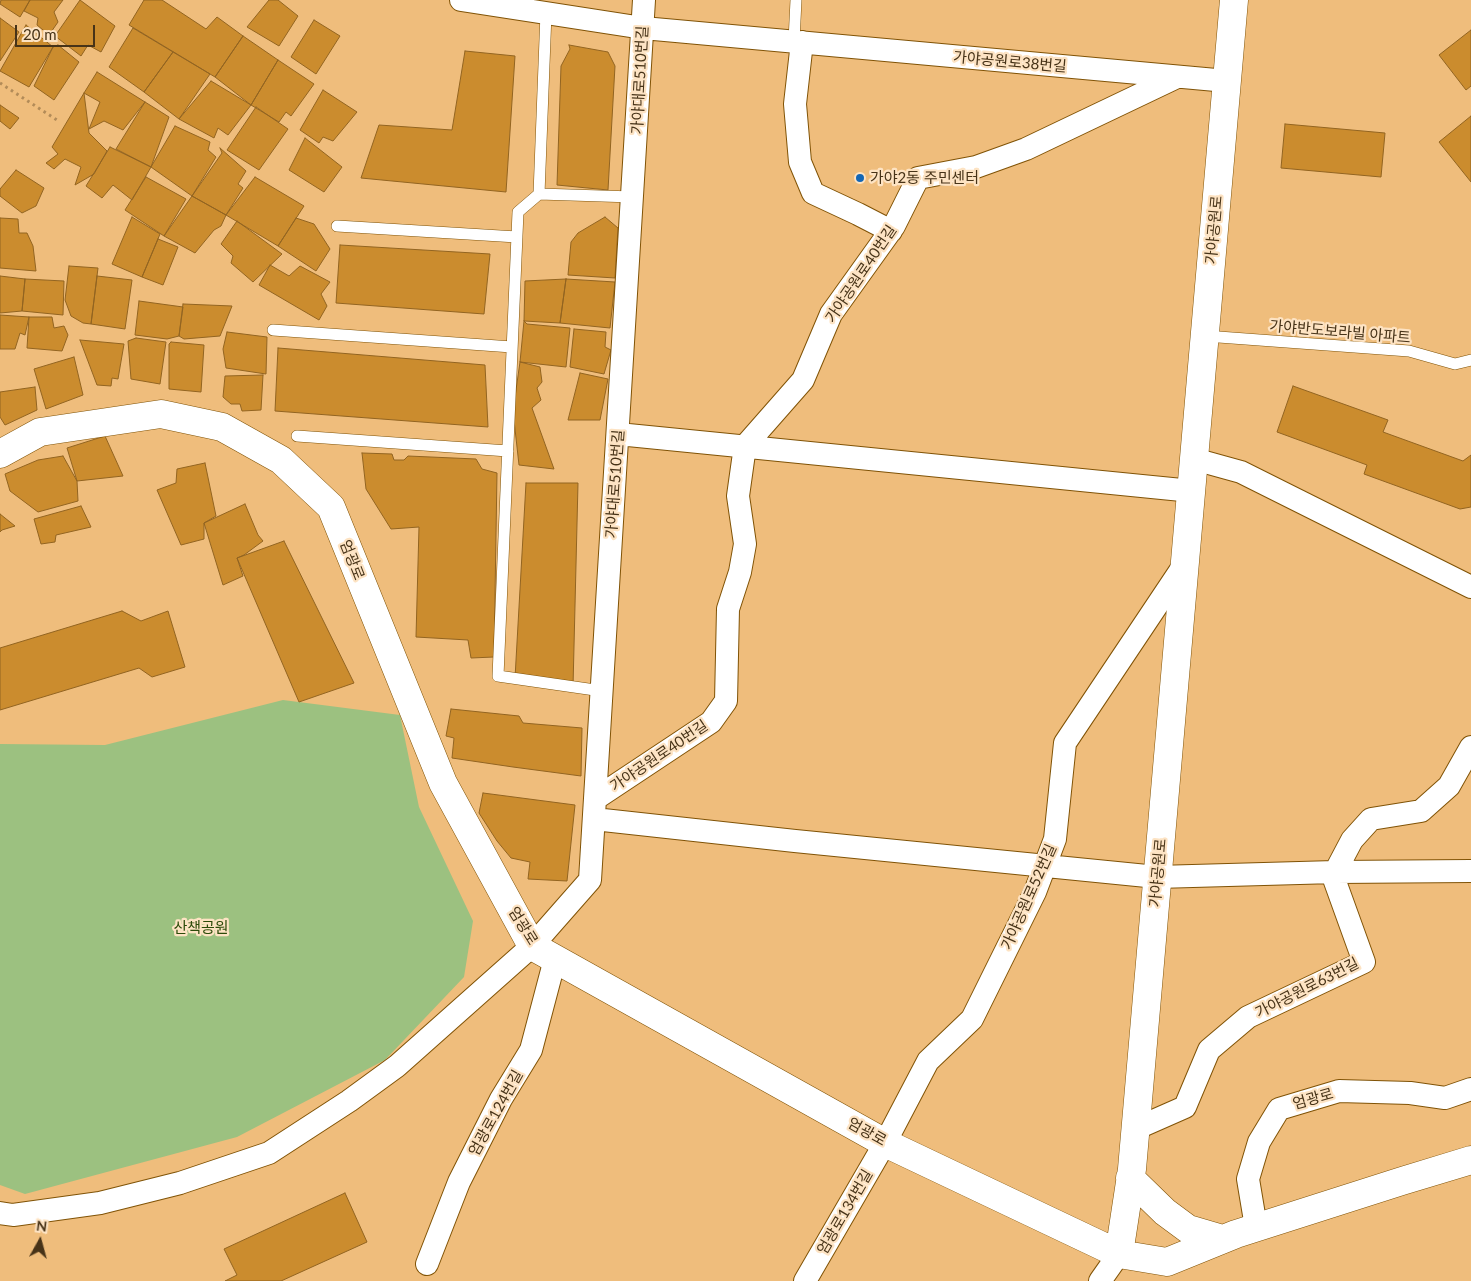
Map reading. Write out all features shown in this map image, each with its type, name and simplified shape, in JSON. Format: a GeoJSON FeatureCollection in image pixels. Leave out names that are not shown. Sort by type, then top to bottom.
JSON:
{"type":"FeatureCollection","features":[{"type":"Feature","properties":{"kind":"main road","name":"가야공원로"},"geometry":{"type":"LineString","coordinates":[[1119,1254],[1135,1129],[1234,0]]}},
{"type":"Feature","properties":{"kind":"main road","name":"엄광로"},"geometry":{"type":"LineString","coordinates":[[0,454],[40,432],[161,414],[222,427],[281,460],[331,507],[443,783],[544,952],[885,1143],[1119,1254],[1167,1262],[1222,1239],[1471,1160]]}},
{"type":"Feature","properties":{"kind":"main road"},"geometry":{"type":"LineString","coordinates":[[1130,1178],[1165,1212],[1188,1228],[1222,1239]]}},
{"type":"Feature","properties":{"kind":"street","name":"가야공원로38번길"},"geometry":{"type":"LineString","coordinates":[[461,0],[643,28],[1227,81]]}},
{"type":"Feature","properties":{"kind":"street","name":"가야대로510번길"},"geometry":{"type":"LineString","coordinates":[[0,1214],[100,1203],[180,1183],[269,1153],[397,1066],[544,952],[590,880],[644,0]]}},
{"type":"Feature","properties":{"kind":"street"},"geometry":{"type":"LineString","coordinates":[[798,42],[795,104],[800,162],[813,193],[891,231]]}},
{"type":"Feature","properties":{"kind":"street","name":"가야공원로40번길"},"geometry":{"type":"LineString","coordinates":[[595,809],[711,722],[726,701],[728,609],[740,572],[745,544],[738,496],[746,446],[803,380],[831,314],[891,231],[918,178],[976,167],[1026,149],[1177,77]]}},
{"type":"Feature","properties":{"kind":"street"},"geometry":{"type":"LineString","coordinates":[[618,434],[1192,491]]}},
{"type":"Feature","properties":{"kind":"street"},"geometry":{"type":"LineString","coordinates":[[1194,460],[1241,472],[1471,587]]}},
{"type":"Feature","properties":{"kind":"street","name":"가야공원로52번길"},"geometry":{"type":"LineString","coordinates":[[885,1143],[928,1061],[972,1019],[1035,892],[1055,839],[1064,743],[1186,562]]}},
{"type":"Feature","properties":{"kind":"street"},"geometry":{"type":"LineString","coordinates":[[1335,872],[1352,840],[1371,819],[1421,811],[1449,786],[1471,747]]}},
{"type":"Feature","properties":{"kind":"street"},"geometry":{"type":"LineString","coordinates":[[595,809],[804,842],[1158,877],[1335,872],[1471,871]]}},
{"type":"Feature","properties":{"kind":"street","name":"가야공원로63번길"},"geometry":{"type":"LineString","coordinates":[[1135,1129],[1185,1107],[1209,1050],[1248,1017],[1364,962],[1333,876],[1335,872]]}},
{"type":"Feature","properties":{"kind":"street","name":"엄광로124번길"},"geometry":{"type":"LineString","coordinates":[[427,1264],[459,1182],[501,1099],[531,1050],[544,952]]}},
{"type":"Feature","properties":{"kind":"street","name":"엄광로"},"geometry":{"type":"LineString","coordinates":[[1256,1228],[1248,1179],[1259,1142],[1279,1109],[1339,1091],[1410,1093],[1445,1098],[1471,1089]]}},
{"type":"Feature","properties":{"kind":"street","name":"엄광로134번길"},"geometry":{"type":"LineString","coordinates":[[805,1281],[885,1143]]}},
{"type":"Feature","properties":{"kind":"street","name":"가야공원로"},"geometry":{"type":"LineString","coordinates":[[1100,1281],[1119,1254]]}},
{"type":"Feature","properties":{"kind":"lane"},"geometry":{"type":"LineString","coordinates":[[796,0],[798,42]]}},
{"type":"Feature","properties":{"kind":"lane"},"geometry":{"type":"LineString","coordinates":[[538,194],[546,13]]}},
{"type":"Feature","properties":{"kind":"lane"},"geometry":{"type":"LineString","coordinates":[[602,691],[498,676],[518,212],[538,194],[633,197]]}},
{"type":"Feature","properties":{"kind":"lane"},"geometry":{"type":"LineString","coordinates":[[337,226],[517,237]]}},
{"type":"Feature","properties":{"kind":"lane"},"geometry":{"type":"LineString","coordinates":[[272,330],[512,347]]}},
{"type":"Feature","properties":{"kind":"lane","name":"가야반도보라빌 아파트"},"geometry":{"type":"LineString","coordinates":[[1205,336],[1410,352],[1455,364],[1471,360]]}},
{"type":"Feature","properties":{"kind":"lane"},"geometry":{"type":"LineString","coordinates":[[297,436],[508,451]]}},
{"type":"Feature","properties":{"kind":"path"},"geometry":{"type":"LineString","coordinates":[[0,83],[57,120]]}},
{"type":"Feature","properties":{"kind":"green space","name":"산책공원"},"geometry":{"type":"Polygon","coordinates":[[[283,700],[400,715],[419,807],[473,921],[464,977],[385,1060],[237,1137],[25,1194],[0,1185],[0,744],[105,745],[283,700]]]}},
{"type":"Feature","properties":{"kind":"building"},"geometry":{"type":"Polygon","coordinates":[[[1,0],[30,0],[20,17],[0,4],[1,0]]]}},
{"type":"Feature","properties":{"kind":"building"},"geometry":{"type":"Polygon","coordinates":[[[30,0],[63,0],[54,12],[58,22],[49,35],[37,25],[38,18],[24,11],[30,0]]]}},
{"type":"Feature","properties":{"kind":"building"},"geometry":{"type":"Polygon","coordinates":[[[80,0],[115,26],[101,52],[88,45],[81,56],[55,36],[80,0]]]}},
{"type":"Feature","properties":{"kind":"building"},"geometry":{"type":"Polygon","coordinates":[[[144,0],[162,0],[206,29],[217,17],[243,36],[215,77],[129,25],[144,0]]]}},
{"type":"Feature","properties":{"kind":"building"},"geometry":{"type":"Polygon","coordinates":[[[269,0],[278,0],[298,16],[279,46],[247,27],[269,0]]]}},
{"type":"Feature","properties":{"kind":"building"},"geometry":{"type":"Polygon","coordinates":[[[0,18],[19,32],[0,61],[0,18]]]}},
{"type":"Feature","properties":{"kind":"building"},"geometry":{"type":"Polygon","coordinates":[[[314,20],[340,36],[316,74],[291,57],[314,20]]]}},
{"type":"Feature","properties":{"kind":"building"},"geometry":{"type":"Polygon","coordinates":[[[26,25],[53,47],[29,87],[0,71],[26,25]]]}},
{"type":"Feature","properties":{"kind":"building"},"geometry":{"type":"Polygon","coordinates":[[[133,28],[173,52],[144,92],[109,67],[133,28]]]}},
{"type":"Feature","properties":{"kind":"building"},"geometry":{"type":"Polygon","coordinates":[[[1471,30],[1471,86],[1466,90],[1439,55],[1471,30]]]}},
{"type":"Feature","properties":{"kind":"building"},"geometry":{"type":"Polygon","coordinates":[[[243,36],[278,60],[251,105],[215,77],[243,36]]]}},
{"type":"Feature","properties":{"kind":"building"},"geometry":{"type":"Polygon","coordinates":[[[58,45],[79,62],[54,100],[34,86],[53,47],[58,45]]]}},
{"type":"Feature","properties":{"kind":"building"},"geometry":{"type":"Polygon","coordinates":[[[569,45],[608,52],[615,66],[608,190],[557,185],[561,66],[570,49],[569,45]]]}},
{"type":"Feature","properties":{"kind":"building"},"geometry":{"type":"Polygon","coordinates":[[[465,51],[515,56],[506,192],[361,178],[379,125],[452,130],[465,51]]]}},
{"type":"Feature","properties":{"kind":"building"},"geometry":{"type":"Polygon","coordinates":[[[173,52],[210,74],[179,119],[144,92],[173,52]]]}},
{"type":"Feature","properties":{"kind":"building"},"geometry":{"type":"Polygon","coordinates":[[[278,60],[314,84],[291,116],[286,112],[279,122],[251,105],[278,60]]]}},
{"type":"Feature","properties":{"kind":"building"},"geometry":{"type":"Polygon","coordinates":[[[97,72],[145,102],[123,130],[104,121],[89,129],[100,102],[84,93],[97,72]]]}},
{"type":"Feature","properties":{"kind":"building"},"geometry":{"type":"Polygon","coordinates":[[[211,81],[251,105],[228,135],[218,128],[214,138],[179,119],[211,81]]]}},
{"type":"Feature","properties":{"kind":"building"},"geometry":{"type":"Polygon","coordinates":[[[323,90],[357,112],[333,141],[323,137],[319,143],[300,130],[323,90]]]}},
{"type":"Feature","properties":{"kind":"building"},"geometry":{"type":"Polygon","coordinates":[[[84,93],[89,133],[107,151],[94,174],[75,185],[81,167],[65,159],[54,169],[46,163],[58,154],[52,147],[84,93]]]}},
{"type":"Feature","properties":{"kind":"building"},"geometry":{"type":"Polygon","coordinates":[[[145,102],[169,117],[151,167],[116,149],[145,102]]]}},
{"type":"Feature","properties":{"kind":"building"},"geometry":{"type":"Polygon","coordinates":[[[0,105],[19,118],[10,129],[0,121],[0,105]]]}},
{"type":"Feature","properties":{"kind":"building"},"geometry":{"type":"Polygon","coordinates":[[[256,107],[288,129],[259,170],[227,150],[256,107]]]}},
{"type":"Feature","properties":{"kind":"building"},"geometry":{"type":"Polygon","coordinates":[[[1471,116],[1471,182],[1439,142],[1471,116]]]}},
{"type":"Feature","properties":{"kind":"building"},"geometry":{"type":"Polygon","coordinates":[[[1285,124],[1385,133],[1381,177],[1281,168],[1285,124]]]}},
{"type":"Feature","properties":{"kind":"building"},"geometry":{"type":"Polygon","coordinates":[[[175,126],[210,142],[208,150],[216,157],[192,196],[151,167],[175,126]]]}},
{"type":"Feature","properties":{"kind":"building"},"geometry":{"type":"Polygon","coordinates":[[[305,138],[342,167],[324,192],[289,170],[305,138]]]}},
{"type":"Feature","properties":{"kind":"building"},"geometry":{"type":"Polygon","coordinates":[[[110,147],[151,167],[132,200],[113,185],[102,198],[86,186],[110,147]]]}},
{"type":"Feature","properties":{"kind":"building"},"geometry":{"type":"Polygon","coordinates":[[[220,148],[246,171],[238,184],[243,188],[226,215],[192,196],[222,153],[220,148]]]}},
{"type":"Feature","properties":{"kind":"building"},"geometry":{"type":"Polygon","coordinates":[[[16,170],[44,188],[36,206],[22,213],[0,196],[0,189],[16,170]]]}},
{"type":"Feature","properties":{"kind":"building"},"geometry":{"type":"Polygon","coordinates":[[[146,177],[186,199],[164,236],[125,210],[146,177]]]}},
{"type":"Feature","properties":{"kind":"building"},"geometry":{"type":"Polygon","coordinates":[[[255,177],[304,206],[278,246],[226,215],[255,177]]]}},
{"type":"Feature","properties":{"kind":"building"},"geometry":{"type":"Polygon","coordinates":[[[192,196],[226,215],[221,226],[214,230],[195,253],[164,236],[192,196]]]}},
{"type":"Feature","properties":{"kind":"building"},"geometry":{"type":"Polygon","coordinates":[[[132,217],[160,234],[142,277],[112,264],[132,217]]]}},
{"type":"Feature","properties":{"kind":"building"},"geometry":{"type":"Polygon","coordinates":[[[605,217],[618,228],[615,278],[568,275],[571,242],[578,233],[605,217]]]}},
{"type":"Feature","properties":{"kind":"building"},"geometry":{"type":"Polygon","coordinates":[[[0,218],[18,219],[19,233],[27,233],[33,246],[36,271],[0,268],[0,218]]]}},
{"type":"Feature","properties":{"kind":"building"},"geometry":{"type":"Polygon","coordinates":[[[296,218],[314,224],[330,249],[316,271],[278,246],[296,218]]]}},
{"type":"Feature","properties":{"kind":"building"},"geometry":{"type":"Polygon","coordinates":[[[237,221],[282,254],[253,282],[231,263],[233,256],[221,244],[237,221]]]}},
{"type":"Feature","properties":{"kind":"building"},"geometry":{"type":"Polygon","coordinates":[[[158,239],[178,247],[163,285],[142,277],[158,239]]]}},
{"type":"Feature","properties":{"kind":"building"},"geometry":{"type":"Polygon","coordinates":[[[340,245],[490,254],[484,314],[336,303],[340,245]]]}},
{"type":"Feature","properties":{"kind":"building"},"geometry":{"type":"Polygon","coordinates":[[[270,265],[289,276],[300,266],[330,282],[321,294],[327,306],[319,320],[259,285],[270,265]]]}},
{"type":"Feature","properties":{"kind":"building"},"geometry":{"type":"Polygon","coordinates":[[[69,266],[98,268],[91,324],[83,323],[71,316],[65,300],[69,266]]]}},
{"type":"Feature","properties":{"kind":"building"},"geometry":{"type":"Polygon","coordinates":[[[0,276],[25,279],[22,311],[0,313],[0,276]]]}},
{"type":"Feature","properties":{"kind":"building"},"geometry":{"type":"Polygon","coordinates":[[[97,276],[132,280],[125,329],[91,324],[97,276]]]}},
{"type":"Feature","properties":{"kind":"building"},"geometry":{"type":"Polygon","coordinates":[[[25,279],[64,281],[63,315],[22,311],[25,279]]]}},
{"type":"Feature","properties":{"kind":"building"},"geometry":{"type":"Polygon","coordinates":[[[566,279],[560,323],[524,321],[525,281],[566,279]]]}},
{"type":"Feature","properties":{"kind":"building"},"geometry":{"type":"Polygon","coordinates":[[[566,279],[615,282],[610,328],[560,323],[566,279]]]}},
{"type":"Feature","properties":{"kind":"building"},"geometry":{"type":"Polygon","coordinates":[[[139,301],[183,307],[179,336],[167,339],[135,335],[139,301]]]}},
{"type":"Feature","properties":{"kind":"building"},"geometry":{"type":"Polygon","coordinates":[[[183,304],[232,306],[220,336],[184,339],[179,336],[183,304]]]}},
{"type":"Feature","properties":{"kind":"building"},"geometry":{"type":"Polygon","coordinates":[[[0,315],[29,317],[25,335],[20,333],[15,349],[0,349],[0,315]]]}},
{"type":"Feature","properties":{"kind":"building"},"geometry":{"type":"Polygon","coordinates":[[[29,317],[52,317],[54,328],[64,326],[68,335],[62,351],[27,348],[29,317]]]}},
{"type":"Feature","properties":{"kind":"building"},"geometry":{"type":"Polygon","coordinates":[[[524,321],[527,324],[570,328],[566,367],[520,362],[524,321]]]}},
{"type":"Feature","properties":{"kind":"building"},"geometry":{"type":"Polygon","coordinates":[[[574,329],[606,332],[605,347],[611,350],[604,374],[570,367],[574,329]]]}},
{"type":"Feature","properties":{"kind":"building"},"geometry":{"type":"Polygon","coordinates":[[[227,332],[267,337],[266,374],[226,368],[223,349],[227,332]]]}},
{"type":"Feature","properties":{"kind":"building"},"geometry":{"type":"Polygon","coordinates":[[[136,338],[166,342],[160,384],[131,379],[128,341],[136,338]]]}},
{"type":"Feature","properties":{"kind":"building"},"geometry":{"type":"Polygon","coordinates":[[[80,340],[124,344],[118,379],[112,378],[111,386],[97,385],[80,340]]]}},
{"type":"Feature","properties":{"kind":"building"},"geometry":{"type":"Polygon","coordinates":[[[171,342],[204,345],[201,392],[169,389],[169,344],[171,342]]]}},
{"type":"Feature","properties":{"kind":"building"},"geometry":{"type":"Polygon","coordinates":[[[278,348],[485,365],[488,427],[275,411],[278,348]]]}},
{"type":"Feature","properties":{"kind":"building"},"geometry":{"type":"Polygon","coordinates":[[[74,357],[83,395],[46,409],[34,369],[74,357]]]}},
{"type":"Feature","properties":{"kind":"building"},"geometry":{"type":"Polygon","coordinates":[[[520,362],[540,367],[542,382],[537,388],[541,400],[532,408],[554,469],[519,465],[513,411],[520,362]]]}},
{"type":"Feature","properties":{"kind":"building"},"geometry":{"type":"Polygon","coordinates":[[[580,373],[608,379],[600,420],[568,420],[580,373]]]}},
{"type":"Feature","properties":{"kind":"building"},"geometry":{"type":"Polygon","coordinates":[[[263,375],[261,410],[242,411],[240,404],[231,404],[223,397],[225,376],[263,375]]]}},
{"type":"Feature","properties":{"kind":"building"},"geometry":{"type":"Polygon","coordinates":[[[1293,386],[1388,420],[1383,432],[1463,461],[1471,455],[1471,507],[1460,509],[1364,474],[1367,465],[1277,432],[1293,386]]]}},
{"type":"Feature","properties":{"kind":"building"},"geometry":{"type":"Polygon","coordinates":[[[35,387],[37,410],[5,425],[0,417],[0,392],[35,387]]]}},
{"type":"Feature","properties":{"kind":"building"},"geometry":{"type":"Polygon","coordinates":[[[105,436],[123,476],[77,481],[67,448],[105,436]]]}},
{"type":"Feature","properties":{"kind":"building"},"geometry":{"type":"Polygon","coordinates":[[[362,453],[392,454],[394,460],[404,460],[408,456],[476,459],[482,469],[497,473],[494,657],[471,658],[468,640],[416,637],[419,527],[391,529],[366,489],[362,453]]]}},
{"type":"Feature","properties":{"kind":"building"},"geometry":{"type":"Polygon","coordinates":[[[63,456],[77,481],[78,501],[38,512],[10,491],[5,474],[38,460],[63,456]]]}},
{"type":"Feature","properties":{"kind":"building"},"geometry":{"type":"Polygon","coordinates":[[[205,463],[216,516],[204,523],[204,539],[181,545],[157,490],[176,483],[177,469],[205,463]]]}},
{"type":"Feature","properties":{"kind":"building"},"geometry":{"type":"Polygon","coordinates":[[[526,483],[578,483],[573,687],[515,678],[526,483]]]}},
{"type":"Feature","properties":{"kind":"building"},"geometry":{"type":"Polygon","coordinates":[[[245,504],[258,535],[263,541],[237,558],[243,576],[223,585],[204,523],[245,504]]]}},
{"type":"Feature","properties":{"kind":"building"},"geometry":{"type":"Polygon","coordinates":[[[81,506],[91,527],[56,535],[55,542],[41,544],[34,519],[81,506]]]}},
{"type":"Feature","properties":{"kind":"building"},"geometry":{"type":"Polygon","coordinates":[[[0,514],[15,526],[0,532],[0,514]]]}},
{"type":"Feature","properties":{"kind":"building"},"geometry":{"type":"Polygon","coordinates":[[[284,541],[354,683],[299,702],[237,558],[284,541]]]}},
{"type":"Feature","properties":{"kind":"building"},"geometry":{"type":"Polygon","coordinates":[[[122,611],[141,621],[168,611],[185,667],[152,677],[139,668],[0,710],[0,648],[122,611]]]}},
{"type":"Feature","properties":{"kind":"building"},"geometry":{"type":"Polygon","coordinates":[[[451,709],[519,716],[523,723],[582,728],[581,776],[452,758],[454,738],[446,736],[451,709]]]}},
{"type":"Feature","properties":{"kind":"building"},"geometry":{"type":"Polygon","coordinates":[[[483,793],[575,805],[567,881],[528,879],[530,862],[511,858],[497,841],[479,813],[483,793]]]}},
{"type":"Feature","properties":{"kind":"building"},"geometry":{"type":"Polygon","coordinates":[[[345,1193],[367,1242],[281,1281],[225,1281],[237,1275],[224,1249],[345,1193]]]}},
{"type":"Feature","properties":{"kind":"place","name":"가야2동 주민센터"},"geometry":{"type":"Point","coordinates":[860,178]}}]}
